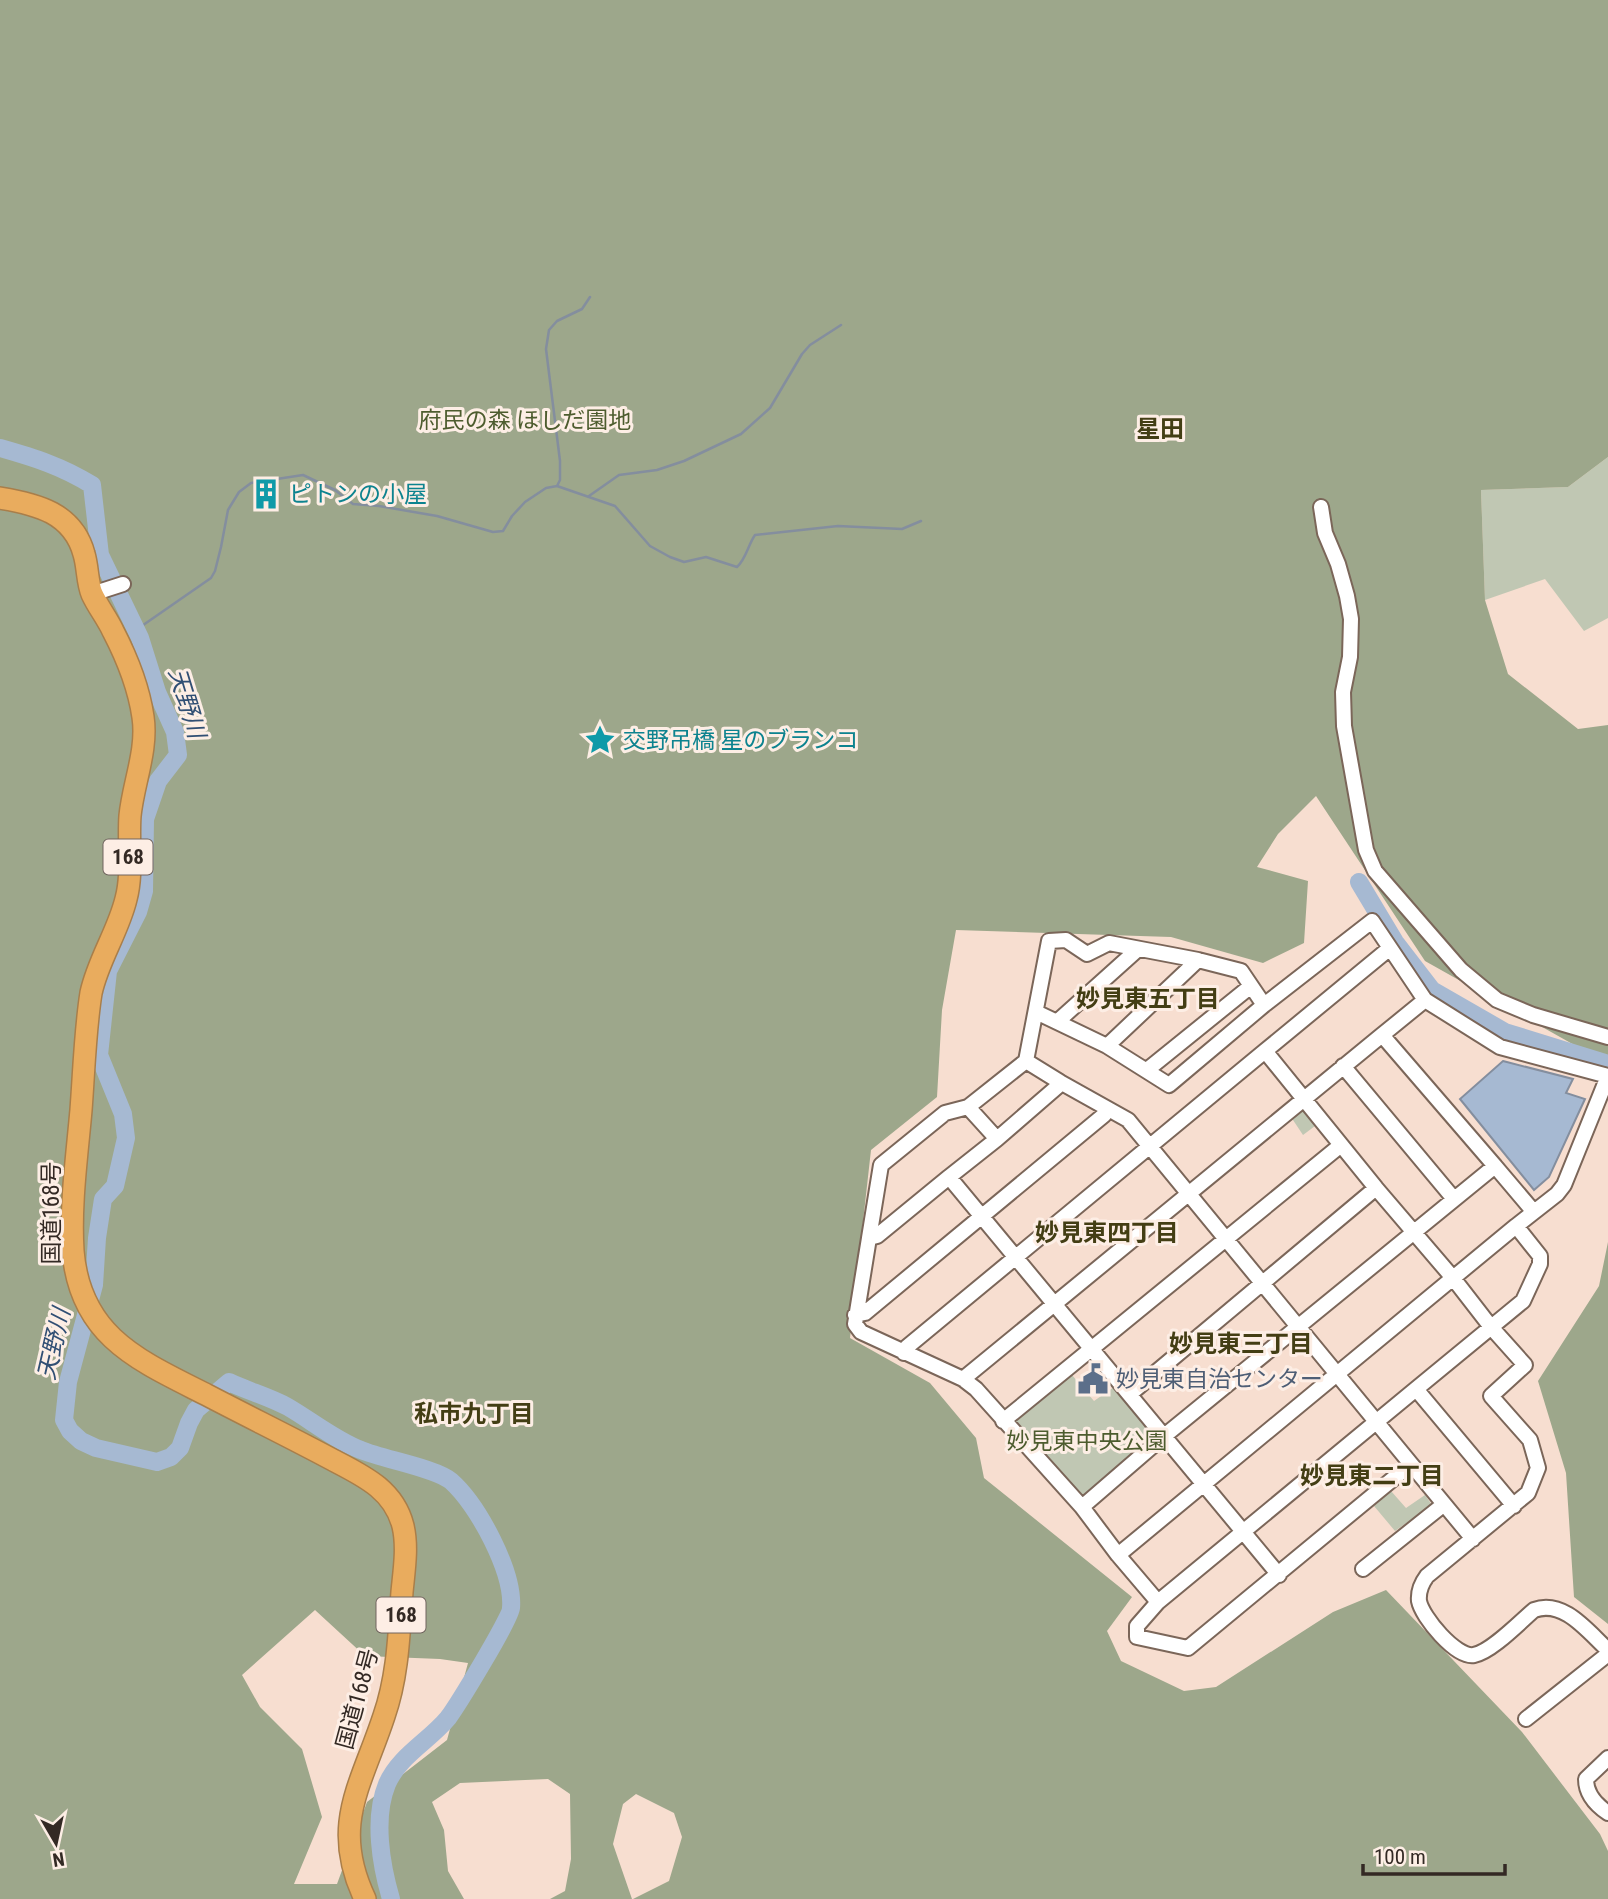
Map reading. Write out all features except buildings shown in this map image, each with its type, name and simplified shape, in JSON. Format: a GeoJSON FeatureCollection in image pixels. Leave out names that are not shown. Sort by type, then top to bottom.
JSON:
{"type":"FeatureCollection","features":[{"type":"Feature","properties":{"kind":"highway","name":"国道168号"},"geometry":{"type":"LineString","coordinates":[[0,498],[47,508],[63,519],[77,536],[96,593],[139,695],[144,730],[131,813],[126,901],[101,961],[92,992],[73,1225],[77,1275],[83,1295],[103,1329],[124,1350],[378,1485],[393,1501],[406,1537],[396,1666],[385,1714],[349,1821],[348,1843],[352,1871],[365,1899]]}},
{"type":"Feature","properties":{"kind":"street"},"geometry":{"type":"LineString","coordinates":[[1321,507],[1325,533],[1338,564],[1351,619],[1350,657],[1343,692],[1344,726],[1366,850],[1375,871],[1470,979],[1497,1000],[1533,1015],[1608,1037]]}},
{"type":"Feature","properties":{"kind":"street"},"geometry":{"type":"LineString","coordinates":[[96,593],[123,584]]}},
{"type":"Feature","properties":{"kind":"street"},"geometry":{"type":"LineString","coordinates":[[1036,1012],[1107,1046],[1169,1085],[1264,1005],[1372,921],[1425,1000],[1500,1047],[1608,1076],[1564,1185],[1557,1194],[1336,1373],[1118,1555]]}},
{"type":"Feature","properties":{"kind":"street"},"geometry":{"type":"LineString","coordinates":[[1158,1602],[1118,1555],[1083,1507],[976,1390],[963,1379],[861,1332],[855,1324],[881,1165],[945,1113],[968,1107],[1026,1060],[1049,941],[1066,940],[1087,954],[1109,943],[1241,971],[1264,1005]]}},
{"type":"Feature","properties":{"kind":"street"},"geometry":{"type":"LineString","coordinates":[[904,1353],[907,1347],[1016,1256],[1390,948]]}},
{"type":"Feature","properties":{"kind":"street"},"geometry":{"type":"LineString","coordinates":[[1058,1021],[1138,950]]}},
{"type":"Feature","properties":{"kind":"street"},"geometry":{"type":"LineString","coordinates":[[1107,1046],[1198,960]]}},
{"type":"Feature","properties":{"kind":"street"},"geometry":{"type":"LineString","coordinates":[[1147,1070],[1251,986]]}},
{"type":"Feature","properties":{"kind":"street"},"geometry":{"type":"LineString","coordinates":[[963,1379],[1425,1000]]}},
{"type":"Feature","properties":{"kind":"street"},"geometry":{"type":"LineString","coordinates":[[1382,1035],[1534,1212]]}},
{"type":"Feature","properties":{"kind":"street"},"geometry":{"type":"LineString","coordinates":[[1265,1051],[1525,1365],[1491,1396],[1530,1440],[1538,1468],[1528,1493],[1427,1576],[1420,1586],[1419,1599],[1422,1610],[1452,1647],[1462,1654],[1472,1656],[1484,1650],[1534,1610],[1544,1606],[1555,1607],[1569,1615],[1608,1652],[1526,1719]]}},
{"type":"Feature","properties":{"kind":"street"},"geometry":{"type":"LineString","coordinates":[[1026,1060],[1128,1120],[1473,1539]]}},
{"type":"Feature","properties":{"kind":"street"},"geometry":{"type":"LineString","coordinates":[[1343,1066],[1454,1199]]}},
{"type":"Feature","properties":{"kind":"street"},"geometry":{"type":"LineString","coordinates":[[869,1238],[877,1236],[997,1139],[1060,1082]]}},
{"type":"Feature","properties":{"kind":"street"},"geometry":{"type":"LineString","coordinates":[[968,1107],[997,1139]]}},
{"type":"Feature","properties":{"kind":"street"},"geometry":{"type":"LineString","coordinates":[[855,1315],[865,1313],[1104,1115],[1107,1109]]}},
{"type":"Feature","properties":{"kind":"street"},"geometry":{"type":"LineString","coordinates":[[1003,1420],[1341,1144]]}},
{"type":"Feature","properties":{"kind":"street"},"geometry":{"type":"LineString","coordinates":[[1083,1507],[1163,1437],[1495,1166]]}},
{"type":"Feature","properties":{"kind":"street"},"geometry":{"type":"LineString","coordinates":[[949,1177],[1279,1575]]}},
{"type":"Feature","properties":{"kind":"street"},"geometry":{"type":"LineString","coordinates":[[1130,1394],[1376,1188]]}},
{"type":"Feature","properties":{"kind":"street"},"geometry":{"type":"LineString","coordinates":[[1410,1464],[1188,1648],[1137,1637],[1137,1626],[1158,1602],[1523,1301],[1540,1265],[1540,1256],[1516,1226]]}},
{"type":"Feature","properties":{"kind":"street"},"geometry":{"type":"LineString","coordinates":[[1416,1389],[1514,1506]]}},
{"type":"Feature","properties":{"kind":"street"},"geometry":{"type":"LineString","coordinates":[[1363,1569],[1443,1504]]}},
{"type":"Feature","properties":{"kind":"street"},"geometry":{"type":"LineString","coordinates":[[1608,1758],[1586,1779],[1586,1788],[1591,1797],[1608,1813]]}},
{"type":"Feature","properties":{"kind":"green space","name":"府民の森 ほしだ園地"},"geometry":{"type":"Polygon","coordinates":[[[0,0],[1608,0],[1608,457],[1568,487],[1481,490],[1485,600],[1508,674],[1578,729],[1608,725],[1608,1064],[1425,961],[1316,796],[1278,834],[1257,867],[1308,881],[1304,943],[1263,963],[1171,937],[956,930],[942,1010],[937,1097],[871,1150],[850,1338],[930,1383],[976,1438],[984,1478],[1132,1597],[1107,1631],[1121,1661],[1184,1691],[1216,1687],[1333,1612],[1386,1590],[1522,1732],[1600,1834],[1608,1851],[1608,1899],[633,1899],[669,1881],[682,1837],[674,1813],[636,1794],[623,1804],[613,1844],[632,1899],[550,1899],[565,1891],[571,1859],[570,1794],[548,1779],[460,1783],[432,1802],[444,1830],[448,1871],[464,1899],[0,1899],[0,0]],[[315,1610],[242,1675],[260,1707],[302,1749],[322,1817],[294,1884],[337,1884],[367,1802],[447,1740],[468,1663],[365,1656],[315,1610]]]}},
{"type":"Feature","properties":{"kind":"green space"},"geometry":{"type":"Polygon","coordinates":[[[1608,457],[1608,618],[1584,631],[1545,579],[1485,600],[1481,490],[1568,487],[1608,457]]]}},
{"type":"Feature","properties":{"kind":"green space"},"geometry":{"type":"Polygon","coordinates":[[[1305,1106],[1319,1123],[1303,1135],[1291,1117],[1305,1106]]]}},
{"type":"Feature","properties":{"kind":"green space"},"geometry":{"type":"Polygon","coordinates":[[[1608,1242],[1608,1624],[1574,1597],[1566,1473],[1538,1381],[1599,1286],[1608,1242]]]}},
{"type":"Feature","properties":{"kind":"green space","name":"妙見東中央公園"},"geometry":{"type":"Polygon","coordinates":[[[1072,1375],[1094,1401],[1114,1387],[1156,1436],[1082,1496],[1015,1420],[1072,1375]]]}},
{"type":"Feature","properties":{"kind":"green space"},"geometry":{"type":"Polygon","coordinates":[[[1391,1491],[1406,1508],[1425,1495],[1432,1505],[1395,1531],[1374,1506],[1391,1491]]]}},
{"type":"Feature","properties":{"kind":"water"},"geometry":{"type":"Polygon","coordinates":[[[1503,1061],[1573,1079],[1566,1093],[1585,1099],[1549,1177],[1534,1190],[1460,1099],[1503,1061]]]}},
{"type":"Feature","properties":{"kind":"waterway"},"geometry":{"type":"LineString","coordinates":[[557,486],[560,480],[560,461],[546,349],[549,330],[557,321],[582,309],[590,297]]}},
{"type":"Feature","properties":{"kind":"waterway"},"geometry":{"type":"LineString","coordinates":[[589,496],[619,475],[657,470],[684,461],[741,434],[770,408],[810,345],[841,325]]}},
{"type":"Feature","properties":{"kind":"waterway","name":"天野川"},"geometry":{"type":"LineString","coordinates":[[0,448],[47,463],[92,485],[100,555],[140,638],[157,692],[175,732],[178,755],[158,781],[145,819],[144,891],[138,912],[108,971],[99,1055],[123,1114],[126,1138],[115,1186],[103,1199],[94,1285],[68,1382],[64,1420],[70,1431],[81,1441],[96,1448],[157,1462],[171,1457],[180,1448],[196,1410],[229,1382],[288,1407],[351,1446],[444,1476],[461,1492],[483,1522],[507,1576],[511,1608],[509,1615],[472,1681],[448,1718],[399,1765],[387,1784],[379,1826],[384,1871],[391,1899]]}},
{"type":"Feature","properties":{"kind":"waterway"},"geometry":{"type":"LineString","coordinates":[[136,630],[211,578],[215,571],[228,510],[239,492],[251,483],[303,475],[335,490],[353,504],[437,516],[493,532],[503,531],[525,502],[546,488],[557,486],[615,506],[650,546],[670,557],[684,562],[706,557],[737,567],[755,535],[838,526],[902,529],[921,521]]}},
{"type":"Feature","properties":{"kind":"waterway"},"geometry":{"type":"LineString","coordinates":[[1359,882],[1395,942],[1432,990],[1505,1032],[1608,1064]]}},
{"type":"Feature","properties":{"kind":"place","name":"ピトンの小屋"},"geometry":{"type":"Point","coordinates":[266,494]}},
{"type":"Feature","properties":{"kind":"place","name":"交野吊橋 星のブランコ"},"geometry":{"type":"Point","coordinates":[600,740]}},
{"type":"Feature","properties":{"kind":"place","name":"妙見東自治センター"},"geometry":{"type":"Point","coordinates":[1093,1379]}},
{"type":"Feature","properties":{"kind":"district","name":"星田"},"geometry":{"type":"Point","coordinates":[1160,429]}},
{"type":"Feature","properties":{"kind":"district","name":"妙見東五丁目"},"geometry":{"type":"Point","coordinates":[1148,999]}},
{"type":"Feature","properties":{"kind":"district","name":"妙見東四丁目"},"geometry":{"type":"Point","coordinates":[1107,1233]}},
{"type":"Feature","properties":{"kind":"district","name":"妙見東三丁目"},"geometry":{"type":"Point","coordinates":[1241,1344]}},
{"type":"Feature","properties":{"kind":"district","name":"私市九丁目"},"geometry":{"type":"Point","coordinates":[474,1414]}},
{"type":"Feature","properties":{"kind":"district","name":"妙見東二丁目"},"geometry":{"type":"Point","coordinates":[1372,1476]}}]}
